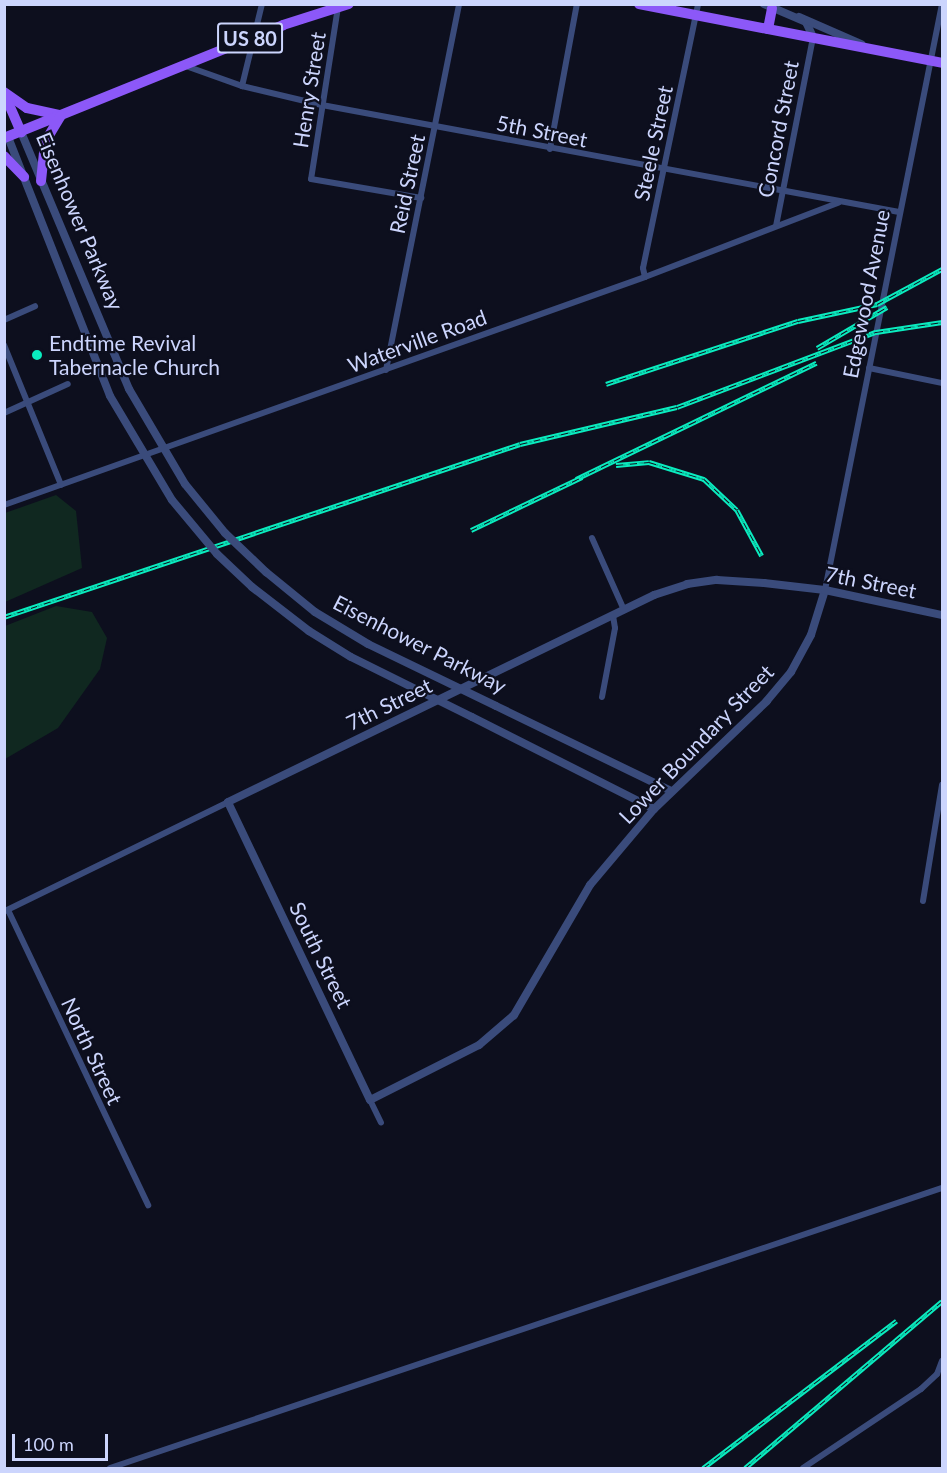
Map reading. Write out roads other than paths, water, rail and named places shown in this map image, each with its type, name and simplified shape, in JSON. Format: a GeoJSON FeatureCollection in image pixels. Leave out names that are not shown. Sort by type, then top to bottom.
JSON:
{"type":"FeatureCollection","features":[{"type":"Feature","properties":{"kind":"main road"},"geometry":{"type":"LineString","coordinates":[[639,4],[697,10],[768,29],[942,63]]}},
{"type":"Feature","properties":{"kind":"main road","name":"US 80"},"geometry":{"type":"LineString","coordinates":[[6,135],[21,132],[254,36],[344,6]]}},
{"type":"Feature","properties":{"kind":"main road"},"geometry":{"type":"LineString","coordinates":[[768,6],[768,29]]}},
{"type":"Feature","properties":{"kind":"main road"},"geometry":{"type":"LineString","coordinates":[[4,93],[27,108],[61,115],[41,153],[41,181]]}},
{"type":"Feature","properties":{"kind":"main road","name":"Eisenhower Parkway"},"geometry":{"type":"LineString","coordinates":[[4,93],[21,132]]}},
{"type":"Feature","properties":{"kind":"main road"},"geometry":{"type":"LineString","coordinates":[[4,156],[24,177]]}},
{"type":"Feature","properties":{"kind":"street"},"geometry":{"type":"LineString","coordinates":[[242,86],[262,4]]}},
{"type":"Feature","properties":{"kind":"street","name":"Reid Street"},"geometry":{"type":"LineString","coordinates":[[386,370],[459,4]]}},
{"type":"Feature","properties":{"kind":"street"},"geometry":{"type":"LineString","coordinates":[[550,149],[577,4]]}},
{"type":"Feature","properties":{"kind":"street","name":"Edgewood Avenue"},"geometry":{"type":"LineString","coordinates":[[825,590],[942,4]]}},
{"type":"Feature","properties":{"kind":"street","name":"Henry Street"},"geometry":{"type":"LineString","coordinates":[[344,6],[322,105],[311,179],[421,198]]}},
{"type":"Feature","properties":{"kind":"street"},"geometry":{"type":"LineString","coordinates":[[768,6],[870,48]]}},
{"type":"Feature","properties":{"kind":"street","name":"Steele Street"},"geometry":{"type":"LineString","coordinates":[[645,277],[643,268],[665,172],[697,10]]}},
{"type":"Feature","properties":{"kind":"street"},"geometry":{"type":"LineString","coordinates":[[799,17],[806,22],[813,37]]}},
{"type":"Feature","properties":{"kind":"street","name":"Concord Street"},"geometry":{"type":"LineString","coordinates":[[776,226],[813,37]]}},
{"type":"Feature","properties":{"kind":"street","name":"5th Street"},"geometry":{"type":"LineString","coordinates":[[183,65],[242,86],[322,105],[665,172],[899,212]]}},
{"type":"Feature","properties":{"kind":"street","name":"Eisenhower Parkway"},"geometry":{"type":"LineString","coordinates":[[21,132],[129,389],[185,484],[231,539],[266,572],[315,612],[354,636],[671,791]]}},
{"type":"Feature","properties":{"kind":"street","name":"Eisenhower Parkway"},"geometry":{"type":"LineString","coordinates":[[6,135],[110,396],[172,500],[217,554],[252,587],[351,657],[654,809]]}},
{"type":"Feature","properties":{"kind":"street","name":"Waterville Road"},"geometry":{"type":"LineString","coordinates":[[4,505],[645,277],[838,203]]}},
{"type":"Feature","properties":{"kind":"street"},"geometry":{"type":"LineString","coordinates":[[4,320],[35,306]]}},
{"type":"Feature","properties":{"kind":"street"},"geometry":{"type":"LineString","coordinates":[[4,345],[61,485]]}},
{"type":"Feature","properties":{"kind":"street"},"geometry":{"type":"LineString","coordinates":[[869,368],[942,383]]}},
{"type":"Feature","properties":{"kind":"street"},"geometry":{"type":"LineString","coordinates":[[4,413],[68,384]]}},
{"type":"Feature","properties":{"kind":"street"},"geometry":{"type":"LineString","coordinates":[[592,538],[624,610]]}},
{"type":"Feature","properties":{"kind":"street","name":"7th Street"},"geometry":{"type":"LineString","coordinates":[[6,910],[673,588],[704,581],[743,580],[825,590],[942,615]]}},
{"type":"Feature","properties":{"kind":"street","name":"Lower Boundary Street"},"geometry":{"type":"LineString","coordinates":[[370,1100],[467,1052],[498,1032],[529,994],[581,897],[671,791],[778,689],[802,656],[825,590]]}},
{"type":"Feature","properties":{"kind":"street"},"geometry":{"type":"LineString","coordinates":[[602,697],[615,628],[613,615]]}},
{"type":"Feature","properties":{"kind":"street"},"geometry":{"type":"LineString","coordinates":[[923,901],[942,785]]}},
{"type":"Feature","properties":{"kind":"street","name":"South Street"},"geometry":{"type":"LineString","coordinates":[[228,802],[381,1123]]}},
{"type":"Feature","properties":{"kind":"street","name":"North Street"},"geometry":{"type":"LineString","coordinates":[[6,910],[148,1205]]}},
{"type":"Feature","properties":{"kind":"street"},"geometry":{"type":"LineString","coordinates":[[110,1468],[942,1188]]}},
{"type":"Feature","properties":{"kind":"street"},"geometry":{"type":"LineString","coordinates":[[803,1468],[921,1389],[937,1374],[942,1361]]}},
{"type":"Feature","properties":{"kind":"railway"},"geometry":{"type":"LineString","coordinates":[[606,384],[798,321],[877,304],[942,269]]}},
{"type":"Feature","properties":{"kind":"railway"},"geometry":{"type":"LineString","coordinates":[[817,348],[887,307]]}},
{"type":"Feature","properties":{"kind":"railway"},"geometry":{"type":"LineString","coordinates":[[4,617],[520,444],[677,407],[876,332],[942,322]]}},
{"type":"Feature","properties":{"kind":"railway"},"geometry":{"type":"LineString","coordinates":[[576,479],[816,363]]}},
{"type":"Feature","properties":{"kind":"railway"},"geometry":{"type":"LineString","coordinates":[[616,465],[649,462],[704,479],[737,510],[762,556]]}},
{"type":"Feature","properties":{"kind":"railway"},"geometry":{"type":"LineString","coordinates":[[471,530],[582,477]]}},
{"type":"Feature","properties":{"kind":"railway"},"geometry":{"type":"LineString","coordinates":[[745,1468],[942,1301]]}},
{"type":"Feature","properties":{"kind":"railway"},"geometry":{"type":"LineString","coordinates":[[703,1468],[896,1321]]}},
{"type":"Feature","properties":{"kind":"place","name":"Endtime Revival Tabernacle Church"},"geometry":{"type":"Point","coordinates":[37,355]}}]}
